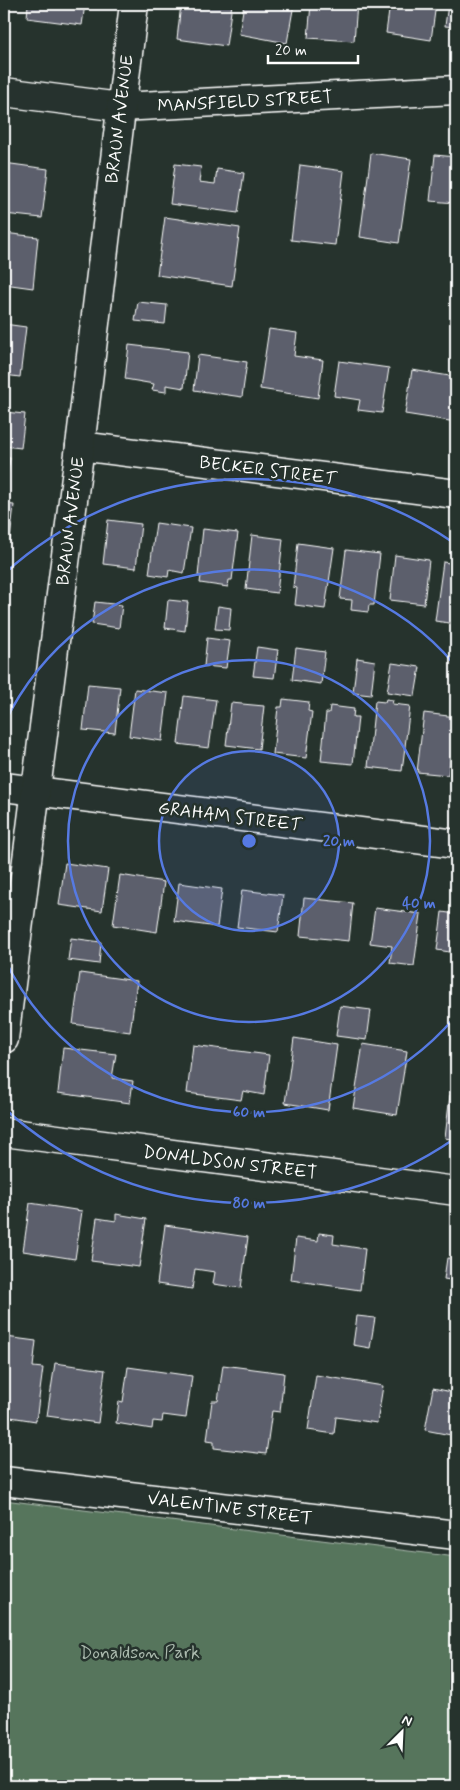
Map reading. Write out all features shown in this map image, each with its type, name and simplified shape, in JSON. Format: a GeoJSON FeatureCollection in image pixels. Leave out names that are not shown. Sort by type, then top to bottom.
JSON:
{"type":"FeatureCollection","features":[{"type":"Feature","properties":{"kind":"street","name":"BRAUN AVENUE"},"geometry":{"type":"LineString","coordinates":[[4,1039],[80,446],[134,4]]}},
{"type":"Feature","properties":{"kind":"street","name":"MANSFIELD STREET"},"geometry":{"type":"LineString","coordinates":[[4,92],[120,107],[456,90]]}},
{"type":"Feature","properties":{"kind":"street","name":"BECKER STREET"},"geometry":{"type":"LineString","coordinates":[[80,446],[456,494]]}},
{"type":"Feature","properties":{"kind":"street","name":"GRAHAM STREET"},"geometry":{"type":"LineString","coordinates":[[4,786],[456,844]]}},
{"type":"Feature","properties":{"kind":"street","name":"DONALDSON STREET"},"geometry":{"type":"LineString","coordinates":[[4,1132],[456,1191]]}},
{"type":"Feature","properties":{"kind":"street","name":"VALENTINE STREET"},"geometry":{"type":"LineString","coordinates":[[4,1480],[456,1534]]}},
{"type":"Feature","properties":{"kind":"green space","name":"Donaldson Park"},"geometry":{"type":"Polygon","coordinates":[[[4,1500],[456,1557],[456,1786],[4,1786],[4,1500]]]}},
{"type":"Feature","properties":{"kind":"building"},"geometry":{"type":"Polygon","coordinates":[[[28,4],[85,4],[82,25],[27,18],[28,4]]]}},
{"type":"Feature","properties":{"kind":"building"},"geometry":{"type":"Polygon","coordinates":[[[181,4],[232,4],[226,46],[177,39],[181,4]]]}},
{"type":"Feature","properties":{"kind":"building"},"geometry":{"type":"Polygon","coordinates":[[[244,4],[294,4],[287,43],[239,34],[244,4]]]}},
{"type":"Feature","properties":{"kind":"building"},"geometry":{"type":"Polygon","coordinates":[[[311,4],[357,4],[354,41],[308,38],[311,4]]]}},
{"type":"Feature","properties":{"kind":"building"},"geometry":{"type":"Polygon","coordinates":[[[390,4],[436,4],[431,40],[386,33],[390,4]]]}},
{"type":"Feature","properties":{"kind":"building"},"geometry":{"type":"Polygon","coordinates":[[[448,4],[456,4],[456,27],[445,26],[448,4]]]}},
{"type":"Feature","properties":{"kind":"building"},"geometry":{"type":"Polygon","coordinates":[[[371,153],[411,159],[399,243],[360,237],[371,153]]]}},
{"type":"Feature","properties":{"kind":"building"},"geometry":{"type":"Polygon","coordinates":[[[435,155],[456,157],[456,203],[430,201],[435,155]]]}},
{"type":"Feature","properties":{"kind":"building"},"geometry":{"type":"Polygon","coordinates":[[[4,163],[48,169],[42,218],[4,214],[4,163]]]}},
{"type":"Feature","properties":{"kind":"building"},"geometry":{"type":"Polygon","coordinates":[[[175,164],[201,167],[199,182],[215,184],[217,169],[244,173],[238,213],[170,204],[175,164]]]}},
{"type":"Feature","properties":{"kind":"building"},"geometry":{"type":"Polygon","coordinates":[[[300,165],[344,171],[335,245],[291,240],[300,165]]]}},
{"type":"Feature","properties":{"kind":"building"},"geometry":{"type":"Polygon","coordinates":[[[165,217],[240,228],[232,286],[157,275],[165,217]]]}},
{"type":"Feature","properties":{"kind":"building"},"geometry":{"type":"Polygon","coordinates":[[[4,233],[38,237],[33,288],[4,284],[4,233]]]}},
{"type":"Feature","properties":{"kind":"building"},"geometry":{"type":"Polygon","coordinates":[[[138,302],[167,305],[165,324],[135,321],[138,302]]]}},
{"type":"Feature","properties":{"kind":"building"},"geometry":{"type":"Polygon","coordinates":[[[4,324],[26,327],[20,377],[4,375],[4,324]]]}},
{"type":"Feature","properties":{"kind":"building"},"geometry":{"type":"Polygon","coordinates":[[[269,329],[297,333],[294,356],[323,360],[318,398],[260,389],[269,329]]]}},
{"type":"Feature","properties":{"kind":"building"},"geometry":{"type":"Polygon","coordinates":[[[129,345],[188,352],[184,388],[166,385],[166,392],[152,390],[154,384],[125,379],[129,345]]]}},
{"type":"Feature","properties":{"kind":"building"},"geometry":{"type":"Polygon","coordinates":[[[198,355],[247,362],[242,397],[194,390],[198,355]]]}},
{"type":"Feature","properties":{"kind":"building"},"geometry":{"type":"Polygon","coordinates":[[[339,361],[389,368],[382,413],[358,410],[360,400],[334,396],[339,361]]]}},
{"type":"Feature","properties":{"kind":"building"},"geometry":{"type":"Polygon","coordinates":[[[412,370],[456,377],[456,422],[405,414],[412,370]]]}},
{"type":"Feature","properties":{"kind":"building"},"geometry":{"type":"Polygon","coordinates":[[[4,412],[25,414],[21,448],[4,446],[4,412]]]}},
{"type":"Feature","properties":{"kind":"building"},"geometry":{"type":"Polygon","coordinates":[[[4,457],[10,458],[5,492],[4,492],[4,457]]]}},
{"type":"Feature","properties":{"kind":"building"},"geometry":{"type":"Polygon","coordinates":[[[4,504],[14,505],[10,540],[4,539],[4,504]]]}},
{"type":"Feature","properties":{"kind":"building"},"geometry":{"type":"Polygon","coordinates":[[[108,520],[141,524],[136,568],[103,564],[108,520]]]}},
{"type":"Feature","properties":{"kind":"building"},"geometry":{"type":"Polygon","coordinates":[[[156,523],[191,528],[184,573],[169,570],[168,577],[149,574],[156,523]]]}},
{"type":"Feature","properties":{"kind":"building"},"geometry":{"type":"Polygon","coordinates":[[[203,529],[238,533],[232,580],[229,580],[228,587],[200,583],[201,576],[198,576],[203,529]]]}},
{"type":"Feature","properties":{"kind":"building"},"geometry":{"type":"Polygon","coordinates":[[[252,535],[283,539],[277,593],[246,589],[252,535]]]}},
{"type":"Feature","properties":{"kind":"building"},"geometry":{"type":"Polygon","coordinates":[[[298,543],[334,548],[325,609],[295,605],[297,588],[293,587],[298,543]]]}},
{"type":"Feature","properties":{"kind":"building"},"geometry":{"type":"Polygon","coordinates":[[[346,550],[380,554],[374,605],[369,605],[368,612],[351,610],[352,600],[340,599],[346,550]]]}},
{"type":"Feature","properties":{"kind":"building"},"geometry":{"type":"Polygon","coordinates":[[[395,555],[429,560],[424,604],[390,600],[395,555]]]}},
{"type":"Feature","properties":{"kind":"building"},"geometry":{"type":"Polygon","coordinates":[[[443,562],[456,564],[456,624],[435,621],[443,562]]]}},
{"type":"Feature","properties":{"kind":"building"},"geometry":{"type":"Polygon","coordinates":[[[168,600],[188,602],[185,631],[165,628],[168,600]]]}},
{"type":"Feature","properties":{"kind":"building"},"geometry":{"type":"Polygon","coordinates":[[[95,602],[122,605],[119,628],[92,624],[95,602]]]}},
{"type":"Feature","properties":{"kind":"building"},"geometry":{"type":"Polygon","coordinates":[[[218,606],[231,608],[229,630],[215,629],[218,606]]]}},
{"type":"Feature","properties":{"kind":"building"},"geometry":{"type":"Polygon","coordinates":[[[207,638],[230,641],[226,668],[204,666],[207,638]]]}},
{"type":"Feature","properties":{"kind":"building"},"geometry":{"type":"Polygon","coordinates":[[[257,647],[278,650],[274,678],[253,676],[257,647]]]}},
{"type":"Feature","properties":{"kind":"building"},"geometry":{"type":"Polygon","coordinates":[[[296,648],[325,652],[321,684],[292,680],[296,648]]]}},
{"type":"Feature","properties":{"kind":"building"},"geometry":{"type":"Polygon","coordinates":[[[357,658],[375,661],[371,695],[353,693],[357,658]]]}},
{"type":"Feature","properties":{"kind":"building"},"geometry":{"type":"Polygon","coordinates":[[[392,663],[420,667],[415,696],[387,692],[392,663]]]}},
{"type":"Feature","properties":{"kind":"building"},"geometry":{"type":"Polygon","coordinates":[[[88,684],[120,687],[115,733],[83,730],[88,684]]]}},
{"type":"Feature","properties":{"kind":"building"},"geometry":{"type":"Polygon","coordinates":[[[135,689],[168,693],[162,741],[129,736],[135,689]]]}},
{"type":"Feature","properties":{"kind":"building"},"geometry":{"type":"Polygon","coordinates":[[[184,696],[216,700],[209,748],[178,744],[184,696]]]}},
{"type":"Feature","properties":{"kind":"building"},"geometry":{"type":"Polygon","coordinates":[[[283,699],[309,702],[308,711],[312,712],[306,758],[273,754],[278,707],[282,707],[283,699]]]}},
{"type":"Feature","properties":{"kind":"building"},"geometry":{"type":"Polygon","coordinates":[[[386,699],[393,700],[392,704],[410,706],[402,771],[368,767],[375,701],[385,702],[386,699]]]}},
{"type":"Feature","properties":{"kind":"building"},"geometry":{"type":"Polygon","coordinates":[[[231,703],[264,706],[259,749],[226,745],[231,703]]]}},
{"type":"Feature","properties":{"kind":"building"},"geometry":{"type":"Polygon","coordinates":[[[330,706],[354,709],[353,717],[358,717],[353,764],[321,761],[326,713],[329,713],[330,706]]]}},
{"type":"Feature","properties":{"kind":"building"},"geometry":{"type":"Polygon","coordinates":[[[424,713],[456,717],[448,775],[417,772],[424,713]]]}},
{"type":"Feature","properties":{"kind":"building"},"geometry":{"type":"Polygon","coordinates":[[[65,863],[108,869],[102,911],[59,905],[65,863]]]}},
{"type":"Feature","properties":{"kind":"building"},"geometry":{"type":"Polygon","coordinates":[[[120,875],[164,882],[157,932],[113,925],[120,875]]]}},
{"type":"Feature","properties":{"kind":"building"},"geometry":{"type":"Polygon","coordinates":[[[179,883],[222,889],[217,927],[174,921],[179,883]]]}},
{"type":"Feature","properties":{"kind":"building"},"geometry":{"type":"Polygon","coordinates":[[[242,890],[283,895],[278,932],[237,927],[242,890]]]}},
{"type":"Feature","properties":{"kind":"building"},"geometry":{"type":"Polygon","coordinates":[[[304,898],[353,903],[349,941],[300,936],[304,898]]]}},
{"type":"Feature","properties":{"kind":"building"},"geometry":{"type":"Polygon","coordinates":[[[375,908],[421,914],[414,966],[390,963],[392,946],[370,943],[375,908]]]}},
{"type":"Feature","properties":{"kind":"building"},"geometry":{"type":"Polygon","coordinates":[[[442,912],[456,914],[456,953],[437,950],[442,912]]]}},
{"type":"Feature","properties":{"kind":"building"},"geometry":{"type":"Polygon","coordinates":[[[71,938],[101,942],[99,964],[68,960],[71,938]]]}},
{"type":"Feature","properties":{"kind":"building"},"geometry":{"type":"Polygon","coordinates":[[[80,973],[137,981],[130,1032],[73,1024],[80,973]]]}},
{"type":"Feature","properties":{"kind":"building"},"geometry":{"type":"Polygon","coordinates":[[[340,1006],[371,1010],[367,1040],[336,1036],[340,1006]]]}},
{"type":"Feature","properties":{"kind":"building"},"geometry":{"type":"Polygon","coordinates":[[[294,1038],[337,1045],[328,1110],[285,1103],[294,1038]]]}},
{"type":"Feature","properties":{"kind":"building"},"geometry":{"type":"Polygon","coordinates":[[[363,1044],[407,1051],[397,1115],[353,1108],[363,1044]]]}},
{"type":"Feature","properties":{"kind":"building"},"geometry":{"type":"Polygon","coordinates":[[[193,1045],[269,1055],[264,1095],[243,1091],[241,1100],[187,1093],[193,1045]]]}},
{"type":"Feature","properties":{"kind":"building"},"geometry":{"type":"Polygon","coordinates":[[[63,1048],[116,1054],[112,1078],[133,1081],[130,1103],[58,1093],[63,1048]]]}},
{"type":"Feature","properties":{"kind":"building"},"geometry":{"type":"Polygon","coordinates":[[[450,1095],[456,1096],[456,1140],[445,1138],[450,1095]]]}},
{"type":"Feature","properties":{"kind":"building"},"geometry":{"type":"Polygon","coordinates":[[[30,1203],[82,1211],[75,1259],[23,1251],[30,1203]]]}},
{"type":"Feature","properties":{"kind":"building"},"geometry":{"type":"Polygon","coordinates":[[[116,1214],[146,1219],[139,1267],[91,1261],[97,1218],[116,1221],[116,1214]]]}},
{"type":"Feature","properties":{"kind":"building"},"geometry":{"type":"Polygon","coordinates":[[[165,1225],[248,1237],[241,1288],[213,1284],[215,1272],[195,1269],[192,1289],[157,1284],[165,1225]]]}},
{"type":"Feature","properties":{"kind":"building"},"geometry":{"type":"Polygon","coordinates":[[[319,1233],[334,1235],[333,1244],[365,1249],[360,1290],[291,1280],[296,1238],[318,1241],[319,1233]]]}},
{"type":"Feature","properties":{"kind":"building"},"geometry":{"type":"Polygon","coordinates":[[[447,1258],[456,1259],[456,1281],[444,1279],[447,1258]]]}},
{"type":"Feature","properties":{"kind":"building"},"geometry":{"type":"Polygon","coordinates":[[[456,1281],[456,1313],[452,1313],[456,1281]]]}},
{"type":"Feature","properties":{"kind":"building"},"geometry":{"type":"Polygon","coordinates":[[[357,1316],[375,1318],[370,1348],[353,1345],[357,1316]]]}},
{"type":"Feature","properties":{"kind":"building"},"geometry":{"type":"Polygon","coordinates":[[[6,1337],[36,1341],[33,1367],[43,1368],[36,1421],[4,1416],[4,1352],[6,1337]]]}},
{"type":"Feature","properties":{"kind":"building"},"geometry":{"type":"Polygon","coordinates":[[[55,1363],[105,1370],[98,1423],[47,1416],[55,1363]]]}},
{"type":"Feature","properties":{"kind":"building"},"geometry":{"type":"Polygon","coordinates":[[[223,1365],[284,1373],[280,1412],[272,1411],[266,1454],[214,1448],[214,1441],[207,1440],[212,1401],[218,1401],[223,1365]]]}},
{"type":"Feature","properties":{"kind":"building"},"geometry":{"type":"Polygon","coordinates":[[[128,1367],[192,1376],[186,1418],[163,1415],[162,1422],[153,1421],[152,1429],[116,1423],[119,1401],[123,1402],[128,1367]]]}},
{"type":"Feature","properties":{"kind":"building"},"geometry":{"type":"Polygon","coordinates":[[[316,1375],[383,1386],[377,1423],[336,1417],[334,1434],[308,1430],[316,1375]]]}},
{"type":"Feature","properties":{"kind":"building"},"geometry":{"type":"Polygon","coordinates":[[[433,1388],[456,1393],[456,1436],[425,1430],[433,1388]]]}}]}
